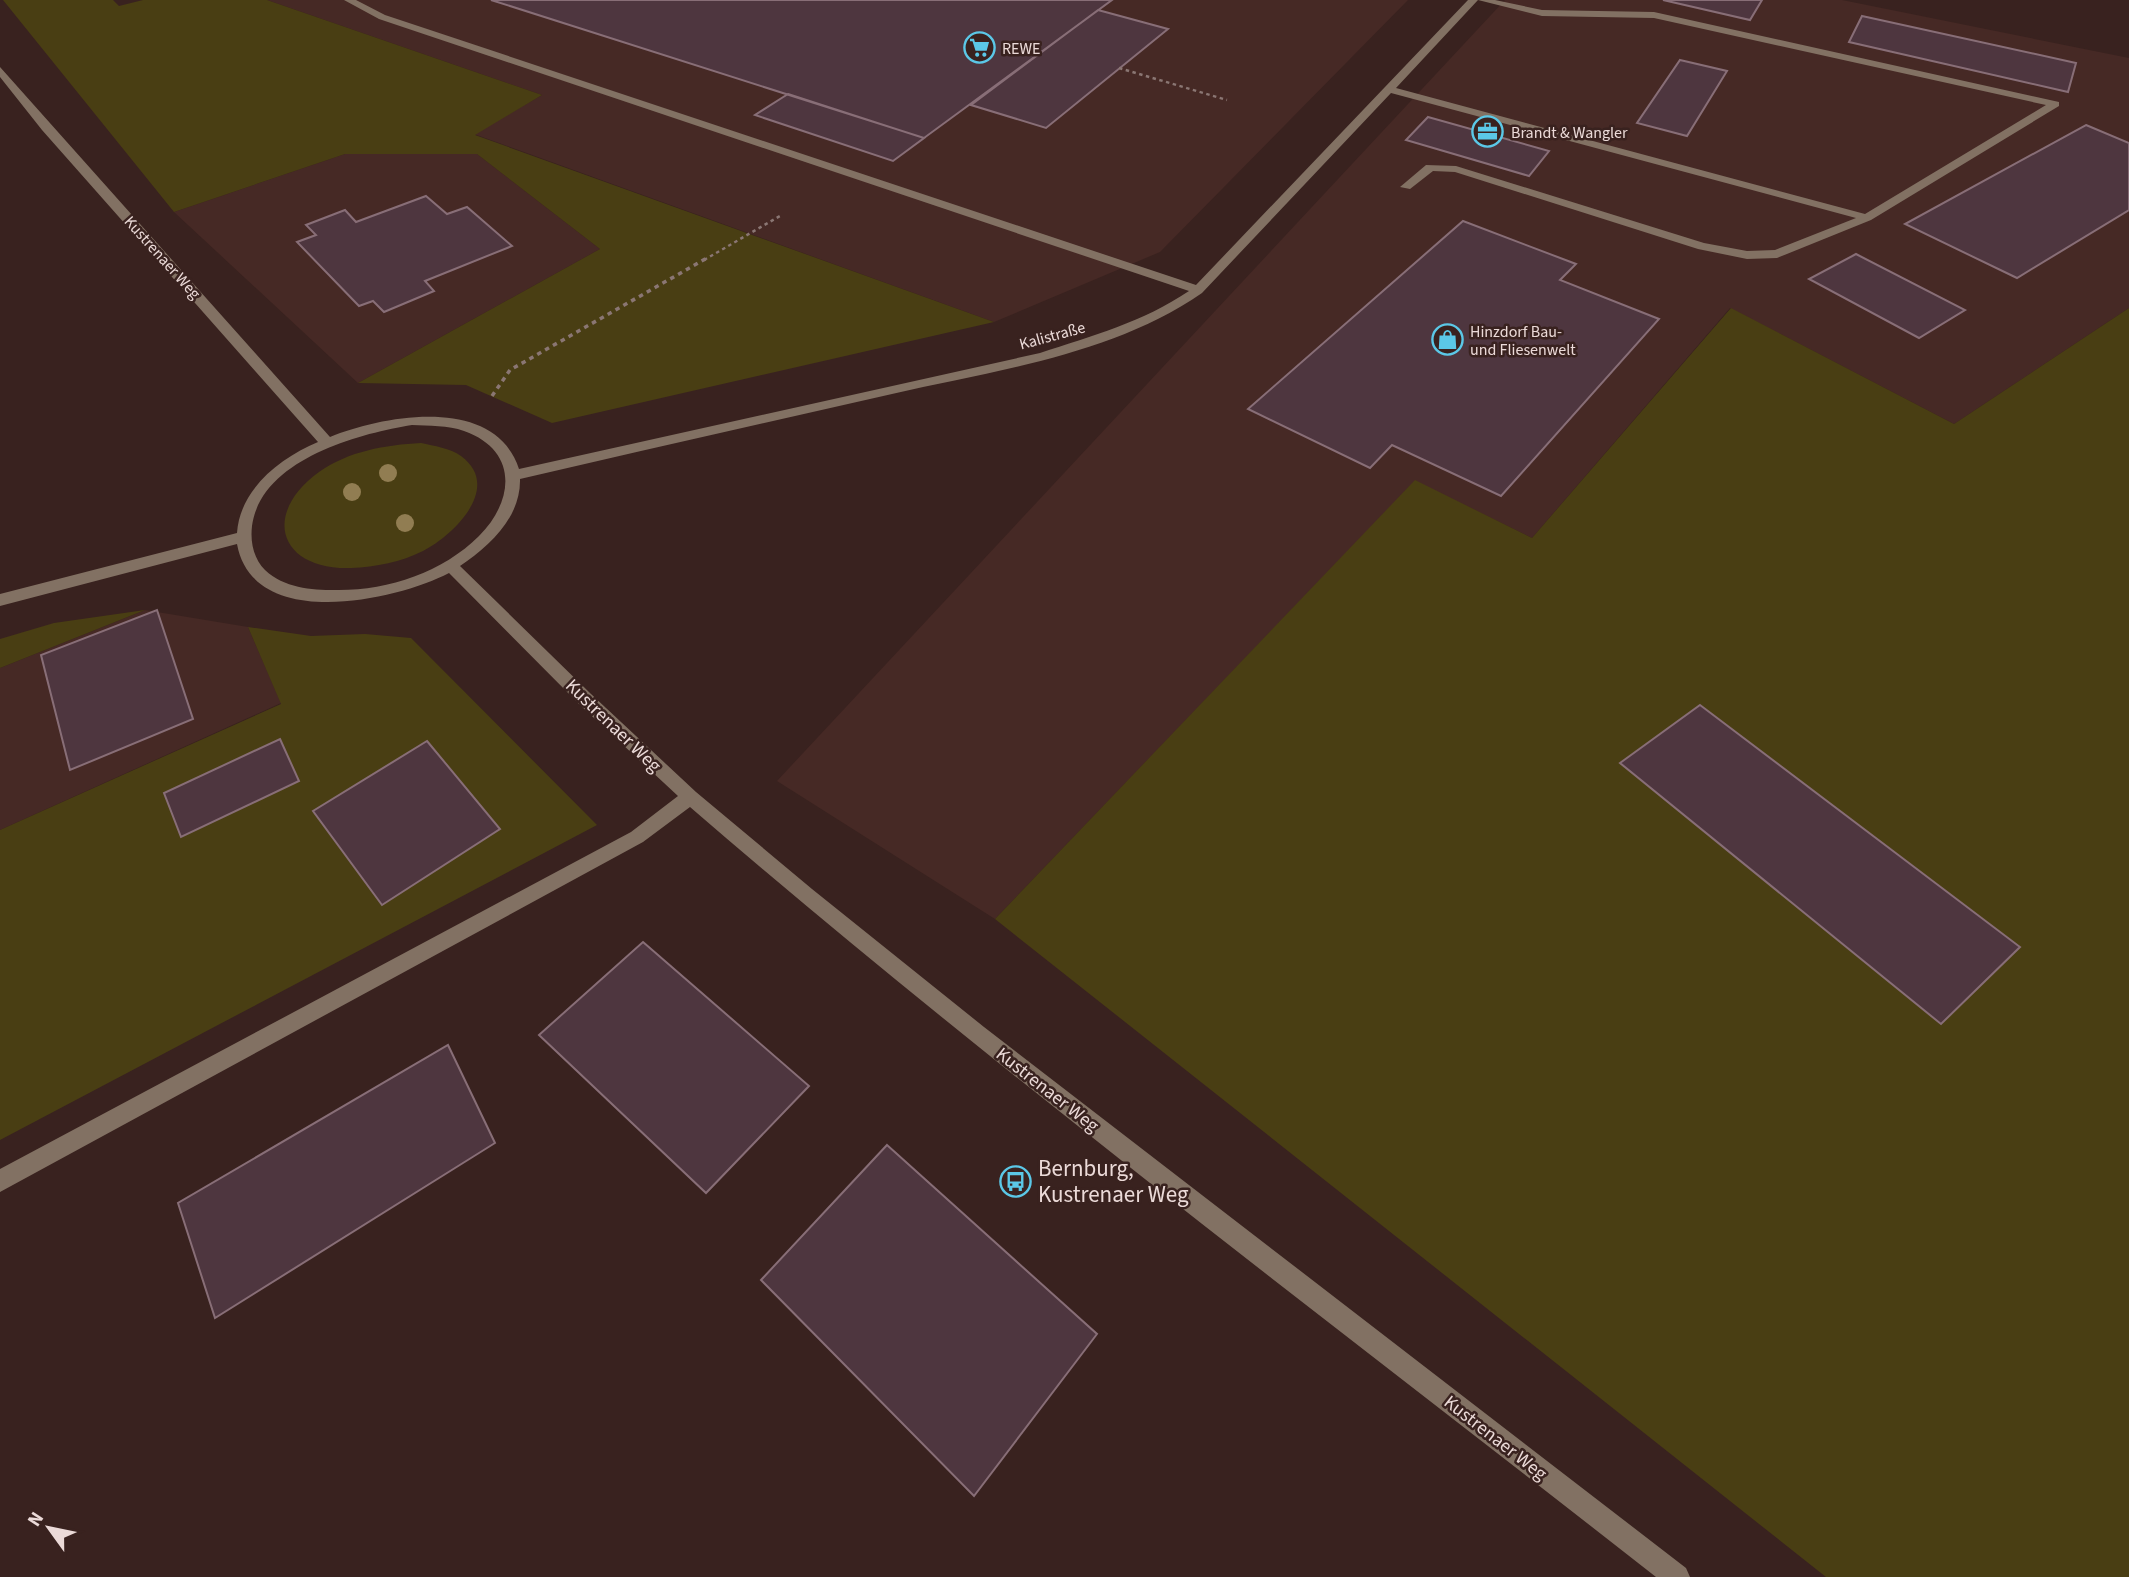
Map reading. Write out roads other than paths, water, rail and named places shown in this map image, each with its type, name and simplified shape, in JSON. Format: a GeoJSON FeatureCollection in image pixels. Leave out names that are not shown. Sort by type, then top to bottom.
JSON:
{"type":"FeatureCollection","features":[{"type":"Feature","properties":{"kind":"street"},"geometry":{"type":"LineString","coordinates":[[349,0],[382,17],[1198,290]]}},
{"type":"Feature","properties":{"kind":"street","name":"Kalistraße"},"geometry":{"type":"LineString","coordinates":[[515,475],[1043,356],[1128,330],[1167,312],[1198,290],[1473,0]]}},
{"type":"Feature","properties":{"kind":"street"},"geometry":{"type":"LineString","coordinates":[[1406,187],[1430,167],[1456,169],[1702,246],[1747,255],[1777,254],[1867,218],[2054,104],[1654,15],[1542,13],[1482,0]]}},
{"type":"Feature","properties":{"kind":"street","name":"Kustrenaer Weg"},"geometry":{"type":"LineString","coordinates":[[0,70],[46,128],[327,443]]}},
{"type":"Feature","properties":{"kind":"street"},"geometry":{"type":"LineString","coordinates":[[1388,89],[1867,218]]}},
{"type":"Feature","properties":{"kind":"street"},"geometry":{"type":"LineString","coordinates":[[433,421],[469,428],[496,442],[505,452],[515,475],[511,501],[495,528],[483,541],[450,565],[406,585],[358,596],[313,595],[275,584],[261,575],[245,551],[243,537],[247,516],[258,495],[276,475],[299,457],[327,443],[369,428],[402,422],[433,421]]}},
{"type":"Feature","properties":{"kind":"street"},"geometry":{"type":"LineString","coordinates":[[0,600],[243,537]]}},
{"type":"Feature","properties":{"kind":"street","name":"Kustrenaer Weg"},"geometry":{"type":"LineString","coordinates":[[450,565],[585,699],[690,797],[805,895],[988,1043],[1677,1577]]}},
{"type":"Feature","properties":{"kind":"street"},"geometry":{"type":"LineString","coordinates":[[0,1181],[637,837],[690,797]]}},
{"type":"Feature","properties":{"kind":"place","name":"REWE"},"geometry":{"type":"Point","coordinates":[979,48]}},
{"type":"Feature","properties":{"kind":"place","name":"Brandt & Wangler"},"geometry":{"type":"Point","coordinates":[1488,132]}},
{"type":"Feature","properties":{"kind":"place","name":"Hinzdorf Bau- und Fliesenwelt"},"geometry":{"type":"Point","coordinates":[1447,340]}},
{"type":"Feature","properties":{"kind":"place","name":"Bernburg, Kustrenaer Weg"},"geometry":{"type":"Point","coordinates":[1015,1181]}}]}
